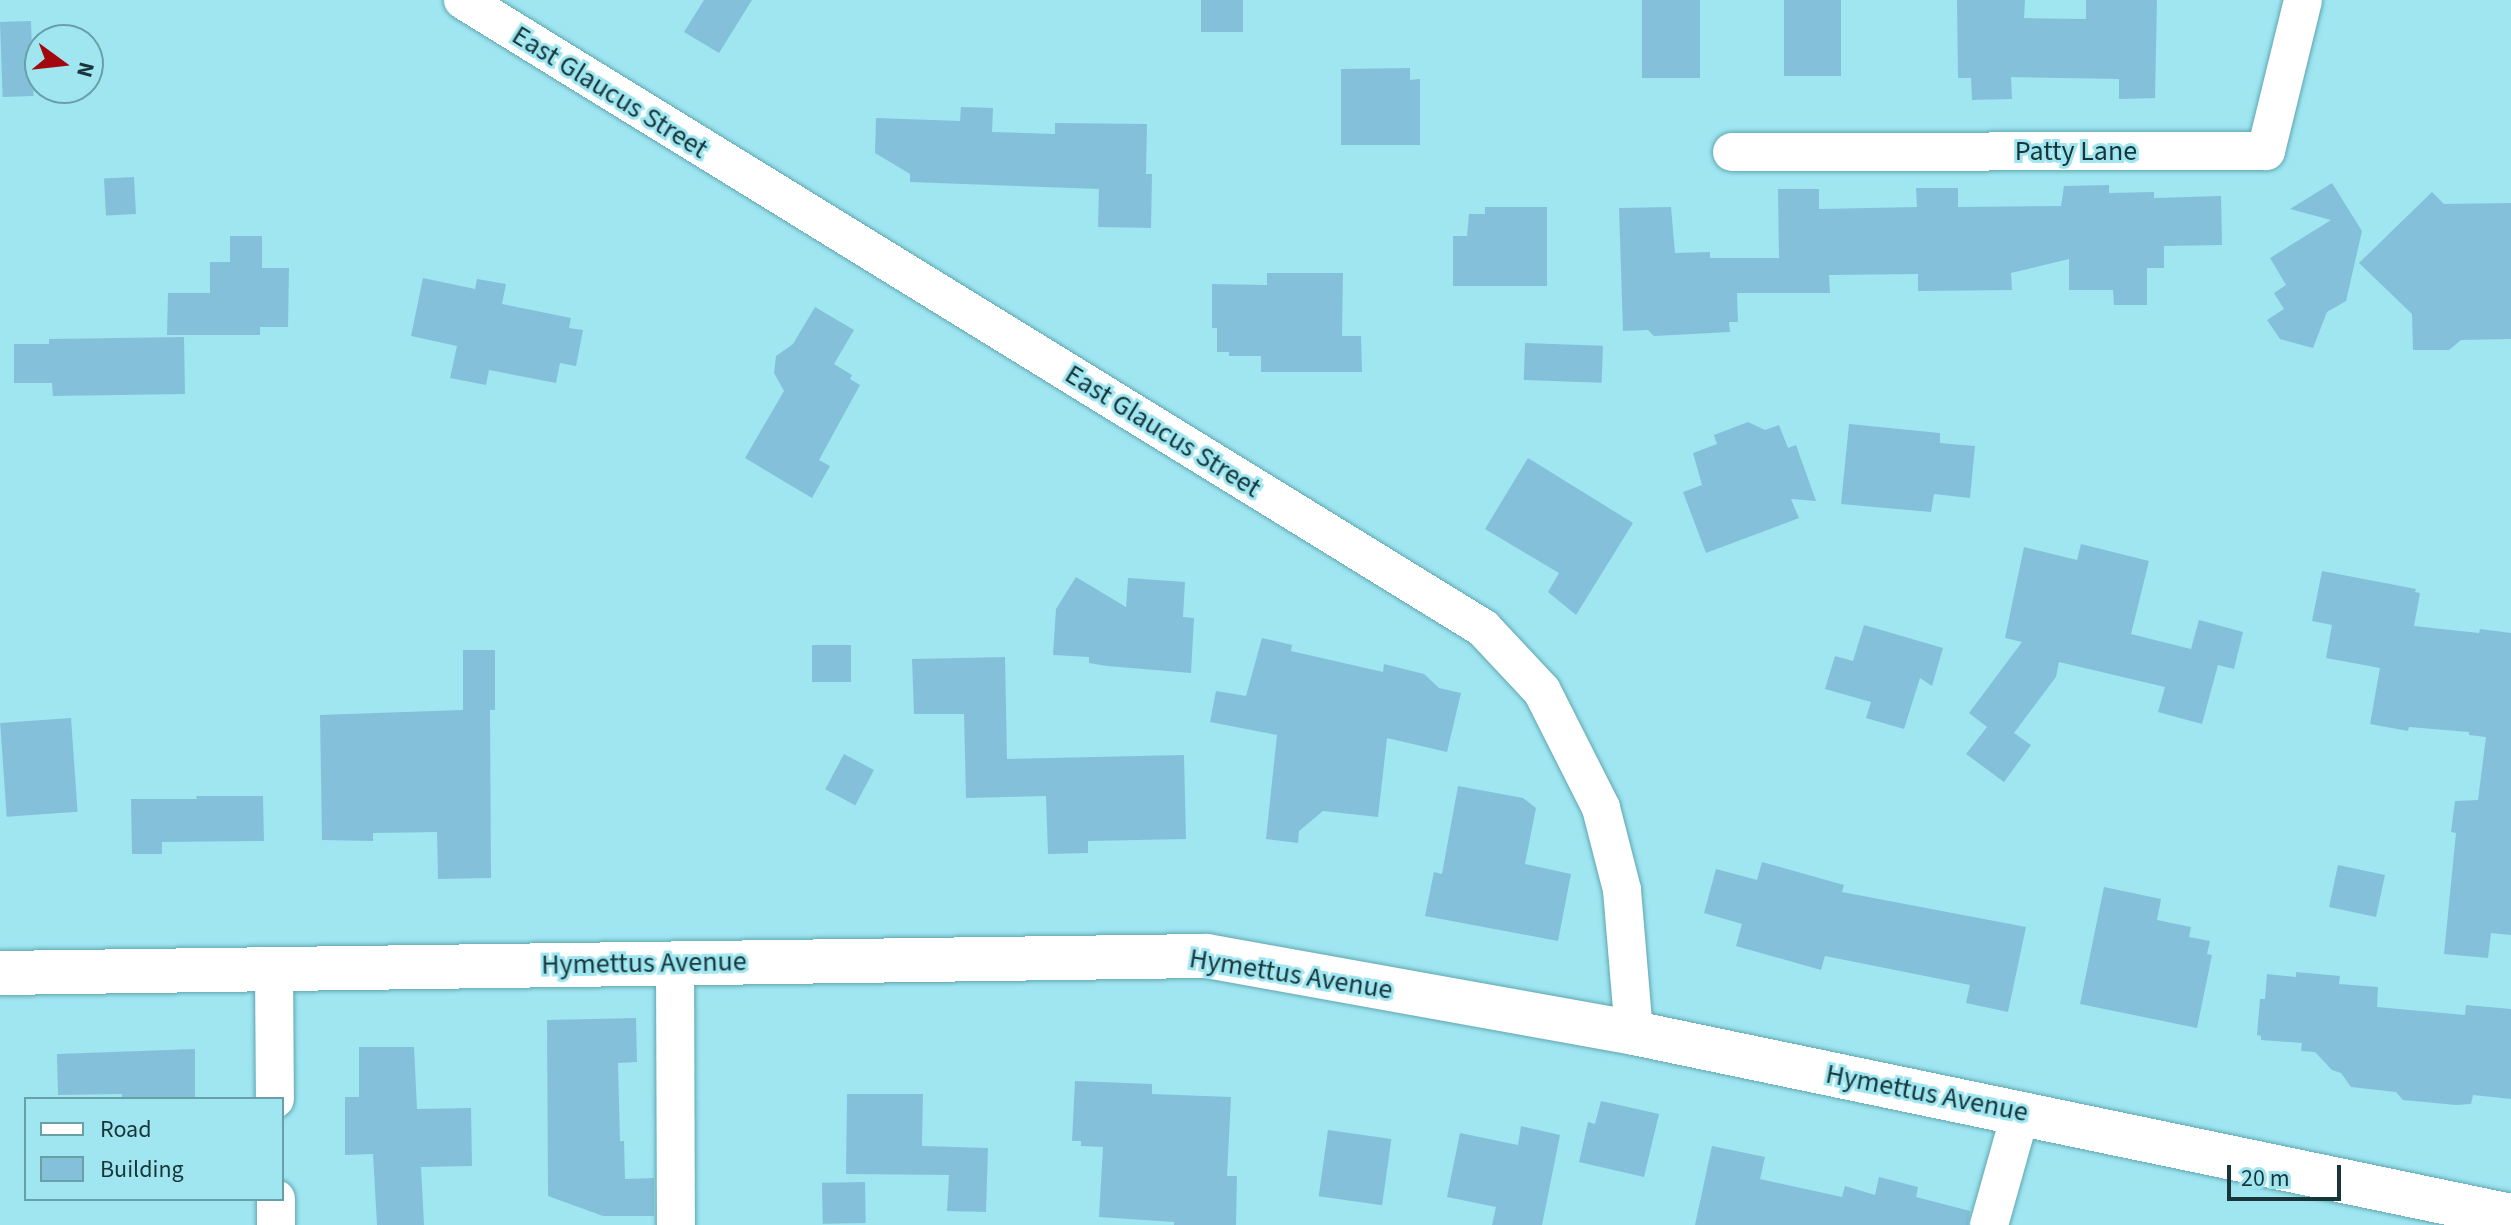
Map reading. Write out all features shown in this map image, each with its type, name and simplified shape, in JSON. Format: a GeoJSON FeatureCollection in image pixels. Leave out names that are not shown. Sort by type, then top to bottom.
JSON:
{"type":"FeatureCollection","features":[{"type":"Feature","properties":{"kind":"street","name":"East Glaucus Street"},"geometry":{"type":"LineString","coordinates":[[463,0],[1483,628],[1542,691],[1601,808],[1622,890],[1634,1033]]}},
{"type":"Feature","properties":{"kind":"street","name":"Patty Lane"},"geometry":{"type":"LineString","coordinates":[[1732,152],[2266,151],[2303,0]]}},
{"type":"Feature","properties":{"kind":"street","name":"Hymettus Avenue"},"geometry":{"type":"LineString","coordinates":[[0,973],[1207,956],[1634,1033],[2021,1111],[2511,1216]]}},
{"type":"Feature","properties":{"kind":"street"},"geometry":{"type":"LineString","coordinates":[[675,962],[676,1225]]}},
{"type":"Feature","properties":{"kind":"street"},"geometry":{"type":"LineString","coordinates":[[274,968],[275,1097]]}},
{"type":"Feature","properties":{"kind":"street"},"geometry":{"type":"LineString","coordinates":[[1989,1225],[2021,1111]]}},
{"type":"Feature","properties":{"kind":"street"},"geometry":{"type":"LineString","coordinates":[[276,1201],[276,1225]]}},
{"type":"Feature","properties":{"kind":"building"},"geometry":{"type":"Polygon","coordinates":[[[704,0],[752,0],[719,53],[684,32],[704,0]]]}},
{"type":"Feature","properties":{"kind":"building"},"geometry":{"type":"Polygon","coordinates":[[[1201,0],[1243,0],[1243,32],[1201,32],[1201,0]]]}},
{"type":"Feature","properties":{"kind":"building"},"geometry":{"type":"Polygon","coordinates":[[[1642,0],[1700,0],[1700,78],[1642,78],[1642,0]]]}},
{"type":"Feature","properties":{"kind":"building"},"geometry":{"type":"Polygon","coordinates":[[[1784,0],[1841,0],[1841,76],[1784,76],[1784,0]]]}},
{"type":"Feature","properties":{"kind":"building"},"geometry":{"type":"Polygon","coordinates":[[[1957,0],[2025,0],[2024,18],[2086,19],[2086,0],[2157,0],[2155,98],[2119,99],[2119,79],[2011,77],[2012,99],[1972,100],[1971,78],[1958,78],[1957,0]]]}},
{"type":"Feature","properties":{"kind":"building"},"geometry":{"type":"Polygon","coordinates":[[[31,21],[31,24],[24,24],[24,96],[3,97],[0,22],[31,21]]]}},
{"type":"Feature","properties":{"kind":"building"},"geometry":{"type":"Polygon","coordinates":[[[1410,68],[1410,80],[1420,79],[1420,145],[1341,145],[1341,69],[1410,68]]]}},
{"type":"Feature","properties":{"kind":"building"},"geometry":{"type":"Polygon","coordinates":[[[961,107],[993,108],[992,132],[1055,134],[1055,123],[1147,124],[1146,174],[1152,174],[1151,228],[1098,227],[1099,189],[910,182],[910,174],[875,153],[876,118],[960,121],[961,107]]]}},
{"type":"Feature","properties":{"kind":"building"},"geometry":{"type":"Polygon","coordinates":[[[134,177],[136,214],[106,216],[104,179],[134,177]]]}},
{"type":"Feature","properties":{"kind":"building"},"geometry":{"type":"Polygon","coordinates":[[[2332,183],[2362,231],[2346,301],[2327,312],[2313,348],[2280,339],[2267,320],[2284,309],[2274,293],[2286,285],[2270,258],[2331,220],[2290,209],[2332,183]]]}},
{"type":"Feature","properties":{"kind":"building"},"geometry":{"type":"Polygon","coordinates":[[[2109,185],[2109,193],[2154,192],[2154,198],[2221,196],[2222,245],[2164,246],[2164,268],[2147,268],[2147,305],[2114,305],[2113,290],[2069,290],[2069,259],[2011,273],[2012,290],[1918,291],[1918,274],[1829,275],[1830,293],[1737,293],[1738,322],[1729,322],[1730,332],[1654,336],[1648,330],[1623,331],[1619,208],[1671,207],[1675,253],[1710,252],[1710,258],[1779,258],[1778,189],[1819,189],[1819,209],[1917,207],[1916,188],[1958,188],[1958,207],[2061,206],[2064,186],[2109,185]]]}},
{"type":"Feature","properties":{"kind":"building"},"geometry":{"type":"Polygon","coordinates":[[[2432,192],[2444,204],[2511,203],[2511,339],[2461,340],[2449,350],[2413,350],[2412,314],[2359,263],[2432,192]]]}},
{"type":"Feature","properties":{"kind":"building"},"geometry":{"type":"Polygon","coordinates":[[[1485,207],[1547,207],[1547,286],[1453,286],[1453,236],[1467,236],[1469,214],[1485,214],[1485,207]]]}},
{"type":"Feature","properties":{"kind":"building"},"geometry":{"type":"Polygon","coordinates":[[[230,236],[262,236],[262,268],[289,268],[288,327],[260,327],[260,335],[167,335],[168,293],[210,293],[210,262],[230,262],[230,236]]]}},
{"type":"Feature","properties":{"kind":"building"},"geometry":{"type":"Polygon","coordinates":[[[1267,273],[1343,273],[1342,336],[1361,336],[1362,372],[1261,372],[1261,356],[1229,356],[1229,352],[1217,352],[1217,328],[1212,328],[1212,284],[1267,285],[1267,273]]]}},
{"type":"Feature","properties":{"kind":"building"},"geometry":{"type":"Polygon","coordinates":[[[423,278],[475,289],[477,279],[506,284],[502,304],[571,318],[569,328],[583,330],[576,366],[560,363],[556,383],[489,370],[486,385],[450,378],[457,346],[411,336],[423,278]]]}},
{"type":"Feature","properties":{"kind":"building"},"geometry":{"type":"Polygon","coordinates":[[[815,307],[854,330],[834,364],[852,375],[850,379],[860,385],[819,460],[830,466],[812,498],[745,458],[784,391],[774,373],[776,356],[793,344],[815,307]]]}},
{"type":"Feature","properties":{"kind":"building"},"geometry":{"type":"Polygon","coordinates":[[[184,337],[185,394],[53,396],[52,383],[14,383],[14,344],[49,344],[49,339],[184,337]]]}},
{"type":"Feature","properties":{"kind":"building"},"geometry":{"type":"Polygon","coordinates":[[[1525,343],[1603,346],[1602,383],[1524,380],[1525,343]]]}},
{"type":"Feature","properties":{"kind":"building"},"geometry":{"type":"Polygon","coordinates":[[[1748,422],[1765,430],[1779,425],[1788,448],[1796,445],[1816,501],[1791,499],[1799,518],[1706,553],[1683,492],[1702,485],[1693,453],[1717,444],[1714,435],[1748,422]]]}},
{"type":"Feature","properties":{"kind":"building"},"geometry":{"type":"Polygon","coordinates":[[[1849,424],[1940,433],[1940,443],[1975,446],[1970,498],[1934,494],[1931,512],[1841,504],[1849,424]]]}},
{"type":"Feature","properties":{"kind":"building"},"geometry":{"type":"Polygon","coordinates":[[[1528,458],[1633,523],[1576,615],[1548,592],[1559,573],[1485,529],[1528,458]]]}},
{"type":"Feature","properties":{"kind":"building"},"geometry":{"type":"Polygon","coordinates":[[[2081,544],[2149,561],[2131,634],[2191,649],[2199,620],[2243,632],[2234,669],[2218,665],[2202,724],[2158,712],[2165,687],[2059,662],[2056,677],[2014,733],[2031,745],[2004,782],[1966,754],[1987,727],[1969,713],[2022,642],[2005,638],[2024,547],[2077,560],[2081,544]]]}},
{"type":"Feature","properties":{"kind":"building"},"geometry":{"type":"Polygon","coordinates":[[[2322,571],[2416,589],[2415,592],[2420,593],[2414,626],[2511,633],[2511,935],[2491,933],[2488,958],[2444,954],[2456,833],[2451,832],[2455,801],[2478,800],[2486,737],[2469,735],[2469,732],[2409,727],[2408,731],[2370,724],[2380,668],[2326,658],[2332,625],[2312,621],[2322,571]]]}},
{"type":"Feature","properties":{"kind":"building"},"geometry":{"type":"Polygon","coordinates":[[[1076,577],[1126,607],[1128,578],[1185,582],[1183,617],[1194,618],[1191,673],[1107,666],[1089,663],[1089,657],[1053,655],[1056,609],[1076,577]]]}},
{"type":"Feature","properties":{"kind":"building"},"geometry":{"type":"Polygon","coordinates":[[[1864,625],[1943,648],[1932,686],[1920,678],[1904,729],[1866,718],[1871,702],[1825,689],[1835,656],[1853,661],[1864,625]]]}},
{"type":"Feature","properties":{"kind":"building"},"geometry":{"type":"Polygon","coordinates":[[[1262,638],[1292,645],[1291,651],[1383,672],[1384,664],[1424,674],[1439,688],[1461,693],[1447,752],[1387,738],[1378,817],[1323,811],[1299,831],[1298,843],[1266,839],[1277,735],[1210,722],[1216,691],[1246,696],[1262,638]]]}},
{"type":"Feature","properties":{"kind":"building"},"geometry":{"type":"Polygon","coordinates":[[[812,645],[851,645],[851,682],[812,682],[812,645]]]}},
{"type":"Feature","properties":{"kind":"building"},"geometry":{"type":"Polygon","coordinates":[[[463,650],[495,650],[495,710],[463,710],[463,650]]]}},
{"type":"Feature","properties":{"kind":"building"},"geometry":{"type":"Polygon","coordinates":[[[1005,657],[1007,759],[1184,755],[1186,839],[1088,841],[1088,853],[1048,854],[1046,796],[966,798],[964,714],[914,714],[912,659],[1005,657]]]}},
{"type":"Feature","properties":{"kind":"building"},"geometry":{"type":"Polygon","coordinates":[[[490,709],[491,878],[438,879],[437,832],[373,833],[373,841],[322,840],[320,715],[490,709]]]}},
{"type":"Feature","properties":{"kind":"building"},"geometry":{"type":"Polygon","coordinates":[[[71,718],[78,812],[7,817],[0,723],[71,718]]]}},
{"type":"Feature","properties":{"kind":"building"},"geometry":{"type":"Polygon","coordinates":[[[844,754],[874,770],[855,805],[825,789],[844,754]]]}},
{"type":"Feature","properties":{"kind":"building"},"geometry":{"type":"Polygon","coordinates":[[[1458,786],[1523,798],[1536,808],[1525,864],[1571,874],[1558,941],[1425,916],[1434,872],[1442,874],[1458,786]]]}},
{"type":"Feature","properties":{"kind":"building"},"geometry":{"type":"Polygon","coordinates":[[[196,796],[263,796],[264,841],[162,842],[162,854],[132,854],[131,799],[197,799],[196,796]]]}},
{"type":"Feature","properties":{"kind":"building"},"geometry":{"type":"Polygon","coordinates":[[[1762,862],[1844,885],[1842,892],[2026,927],[2008,1012],[1966,1003],[1970,985],[1825,956],[1821,970],[1736,946],[1742,924],[1704,913],[1716,869],[1757,880],[1762,862]]]}},
{"type":"Feature","properties":{"kind":"building"},"geometry":{"type":"Polygon","coordinates":[[[2338,865],[2385,875],[2376,917],[2329,907],[2338,865]]]}},
{"type":"Feature","properties":{"kind":"building"},"geometry":{"type":"Polygon","coordinates":[[[2104,887],[2161,899],[2157,920],[2191,927],[2189,937],[2210,941],[2207,954],[2212,955],[2197,1028],[2080,1004],[2104,887]]]}},
{"type":"Feature","properties":{"kind":"building"},"geometry":{"type":"Polygon","coordinates":[[[2296,972],[2340,976],[2339,984],[2378,987],[2377,1007],[2465,1015],[2466,1005],[2511,1009],[2511,1099],[2473,1095],[2471,1104],[2456,1105],[2403,1100],[2396,1092],[2351,1087],[2341,1073],[2332,1070],[2315,1052],[2301,1051],[2302,1043],[2261,1040],[2261,1036],[2257,1035],[2260,999],[2265,999],[2267,974],[2296,977],[2296,972]]]}},
{"type":"Feature","properties":{"kind":"building"},"geometry":{"type":"Polygon","coordinates":[[[636,1018],[637,1062],[618,1063],[620,1141],[624,1141],[625,1179],[654,1178],[654,1216],[603,1216],[548,1196],[547,1020],[636,1018]]]}},
{"type":"Feature","properties":{"kind":"building"},"geometry":{"type":"Polygon","coordinates":[[[359,1047],[414,1047],[417,1109],[471,1108],[472,1166],[421,1167],[424,1225],[377,1225],[373,1154],[345,1155],[345,1097],[359,1097],[359,1047]]]}},
{"type":"Feature","properties":{"kind":"building"},"geometry":{"type":"Polygon","coordinates":[[[195,1049],[195,1097],[58,1095],[57,1054],[195,1049]]]}},
{"type":"Feature","properties":{"kind":"building"},"geometry":{"type":"Polygon","coordinates":[[[1075,1081],[1152,1084],[1152,1094],[1231,1097],[1227,1176],[1237,1176],[1236,1225],[1174,1225],[1174,1222],[1099,1217],[1103,1147],[1081,1146],[1081,1141],[1072,1141],[1075,1081]]]}},
{"type":"Feature","properties":{"kind":"building"},"geometry":{"type":"Polygon","coordinates":[[[847,1094],[923,1094],[922,1146],[988,1148],[986,1212],[947,1211],[949,1175],[846,1174],[847,1094]]]}},
{"type":"Feature","properties":{"kind":"building"},"geometry":{"type":"Polygon","coordinates":[[[1601,1101],[1659,1114],[1644,1177],[1579,1162],[1588,1122],[1595,1124],[1601,1101]]]}},
{"type":"Feature","properties":{"kind":"building"},"geometry":{"type":"Polygon","coordinates":[[[1521,1126],[1560,1135],[1542,1225],[1492,1225],[1496,1207],[1447,1197],[1460,1133],[1518,1145],[1521,1126]]]}},
{"type":"Feature","properties":{"kind":"building"},"geometry":{"type":"Polygon","coordinates":[[[1328,1130],[1391,1139],[1382,1205],[1319,1196],[1328,1130]]]}},
{"type":"Feature","properties":{"kind":"building"},"geometry":{"type":"Polygon","coordinates":[[[1712,1146],[1765,1157],[1760,1179],[1842,1197],[1845,1186],[1875,1195],[1879,1177],[1918,1187],[1916,1197],[1970,1211],[1968,1225],[1695,1225],[1712,1146]]]}},
{"type":"Feature","properties":{"kind":"building"},"geometry":{"type":"Polygon","coordinates":[[[865,1182],[866,1223],[823,1224],[822,1183],[865,1182]]]}}]}
